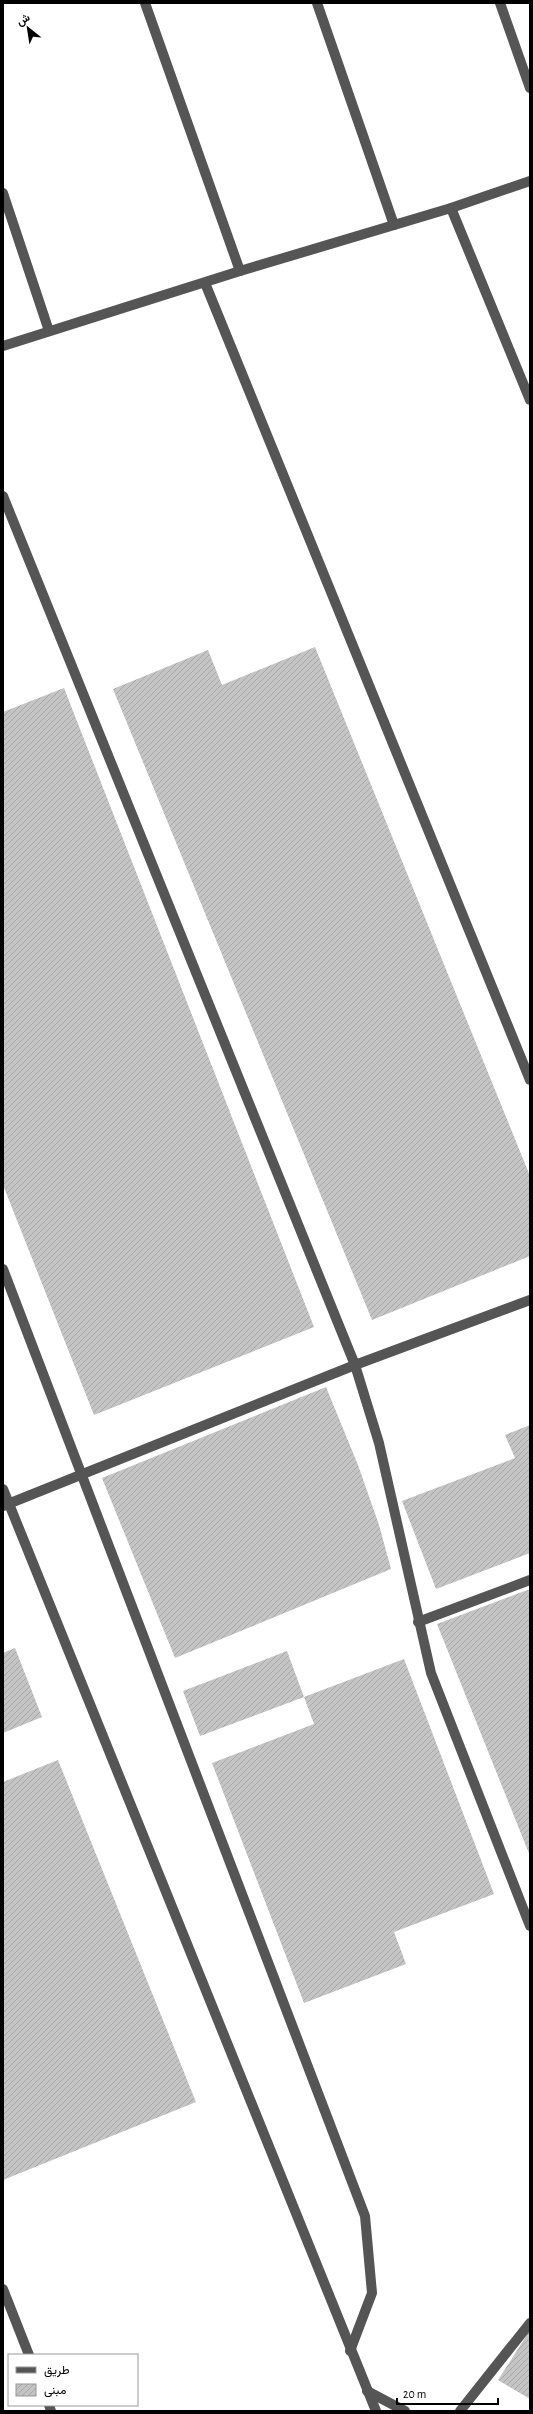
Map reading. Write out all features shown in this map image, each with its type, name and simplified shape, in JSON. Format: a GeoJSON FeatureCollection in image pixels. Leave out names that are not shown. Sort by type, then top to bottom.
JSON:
{"type":"FeatureCollection","features":[{"type":"Feature","properties":{"kind":"street"},"geometry":{"type":"LineString","coordinates":[[145,3],[240,271]]}},
{"type":"Feature","properties":{"kind":"street"},"geometry":{"type":"LineString","coordinates":[[317,3],[394,225]]}},
{"type":"Feature","properties":{"kind":"street"},"geometry":{"type":"LineString","coordinates":[[500,3],[530,88]]}},
{"type":"Feature","properties":{"kind":"street"},"geometry":{"type":"LineString","coordinates":[[3,346],[205,284],[240,271],[451,208],[530,181]]}},
{"type":"Feature","properties":{"kind":"street"},"geometry":{"type":"LineString","coordinates":[[3,193],[50,331]]}},
{"type":"Feature","properties":{"kind":"street"},"geometry":{"type":"LineString","coordinates":[[451,208],[530,400]]}},
{"type":"Feature","properties":{"kind":"street"},"geometry":{"type":"LineString","coordinates":[[205,284],[530,1080]]}},
{"type":"Feature","properties":{"kind":"street"},"geometry":{"type":"LineString","coordinates":[[3,496],[355,1365],[379,1443],[418,1622],[431,1674],[530,1926]]}},
{"type":"Feature","properties":{"kind":"street"},"geometry":{"type":"LineString","coordinates":[[3,1269],[365,2216],[372,2293],[350,2350]]}},
{"type":"Feature","properties":{"kind":"street"},"geometry":{"type":"LineString","coordinates":[[6,1505],[355,1365],[530,1300]]}},
{"type":"Feature","properties":{"kind":"street"},"geometry":{"type":"LineString","coordinates":[[3,1489],[6,1505],[376,2411]]}},
{"type":"Feature","properties":{"kind":"street"},"geometry":{"type":"LineString","coordinates":[[418,1622],[530,1580]]}},
{"type":"Feature","properties":{"kind":"street"},"geometry":{"type":"LineString","coordinates":[[3,2289],[29,2354]]}},
{"type":"Feature","properties":{"kind":"street"},"geometry":{"type":"LineString","coordinates":[[460,2411],[530,2323]]}},
{"type":"Feature","properties":{"kind":"street"},"geometry":{"type":"LineString","coordinates":[[367,2391],[405,2411]]}},
{"type":"Feature","properties":{"kind":"building"},"geometry":{"type":"Polygon","coordinates":[[[315,647],[530,1176],[530,1256],[372,1320],[113,689],[208,650],[222,685],[315,647]]]}},
{"type":"Feature","properties":{"kind":"building"},"geometry":{"type":"Polygon","coordinates":[[[64,688],[314,1327],[94,1415],[3,1185],[3,712],[64,688]]]}},
{"type":"Feature","properties":{"kind":"building"},"geometry":{"type":"Polygon","coordinates":[[[326,1387],[358,1465],[379,1525],[391,1569],[175,1658],[102,1478],[326,1387]]]}},
{"type":"Feature","properties":{"kind":"building"},"geometry":{"type":"Polygon","coordinates":[[[530,1425],[530,1553],[436,1589],[402,1501],[515,1458],[505,1435],[530,1425]]]}},
{"type":"Feature","properties":{"kind":"building"},"geometry":{"type":"Polygon","coordinates":[[[530,1589],[530,1856],[437,1624],[530,1589]]]}},
{"type":"Feature","properties":{"kind":"building"},"geometry":{"type":"Polygon","coordinates":[[[15,1648],[42,1717],[3,1733],[3,1653],[15,1648]]]}},
{"type":"Feature","properties":{"kind":"building"},"geometry":{"type":"Polygon","coordinates":[[[287,1651],[304,1697],[200,1736],[183,1691],[287,1651]]]}},
{"type":"Feature","properties":{"kind":"building"},"geometry":{"type":"Polygon","coordinates":[[[404,1659],[494,1894],[394,1932],[406,1964],[304,2003],[212,1763],[314,1724],[304,1697],[404,1659]]]}},
{"type":"Feature","properties":{"kind":"building"},"geometry":{"type":"Polygon","coordinates":[[[58,1760],[196,2102],[3,2180],[3,1782],[58,1760]]]}},
{"type":"Feature","properties":{"kind":"building"},"geometry":{"type":"Polygon","coordinates":[[[530,2330],[530,2399],[498,2380],[530,2330]]]}}]}
